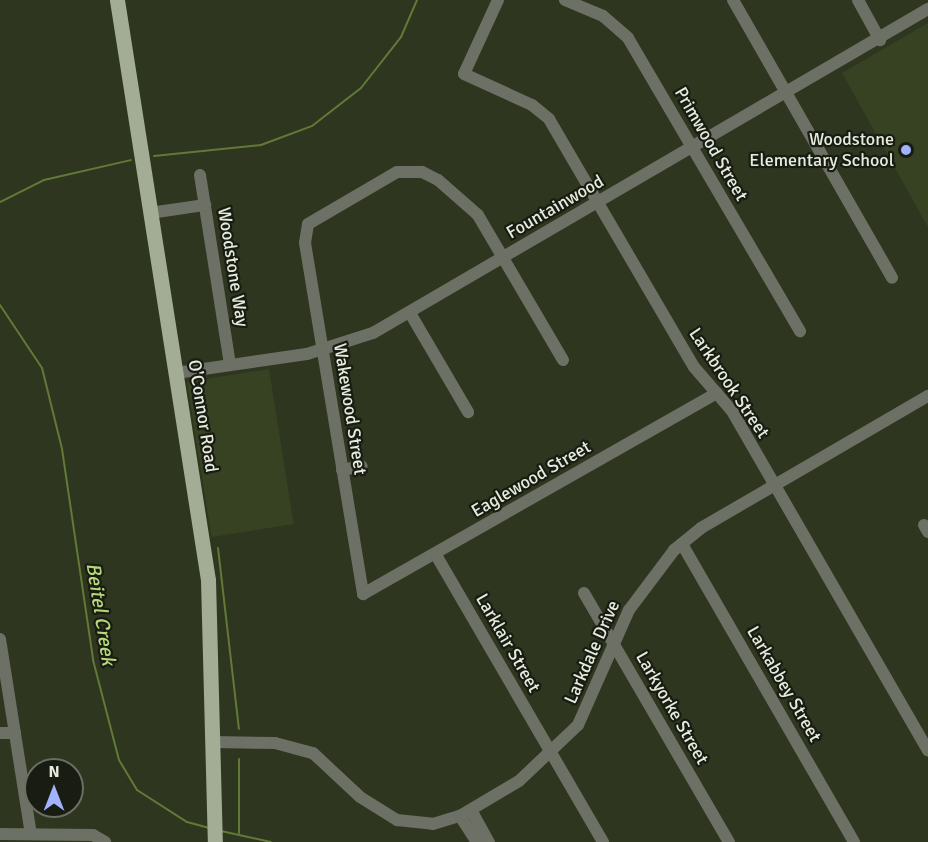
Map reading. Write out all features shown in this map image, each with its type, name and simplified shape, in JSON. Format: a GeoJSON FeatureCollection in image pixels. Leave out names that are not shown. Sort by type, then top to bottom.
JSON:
{"type":"FeatureCollection","features":[{"type":"Feature","properties":{"kind":"main road","name":"O'Connor Road"},"geometry":{"type":"LineString","coordinates":[[117,0],[208,580],[215,842]]}},
{"type":"Feature","properties":{"kind":"street","name":"Larkbrook Street"},"geometry":{"type":"LineString","coordinates":[[498,0],[464,74],[541,110],[694,367],[717,393],[774,484],[928,751]]}},
{"type":"Feature","properties":{"kind":"street","name":"Primwood Street"},"geometry":{"type":"LineString","coordinates":[[566,0],[624,33],[800,331]]}},
{"type":"Feature","properties":{"kind":"street"},"geometry":{"type":"LineString","coordinates":[[733,0],[892,278]]}},
{"type":"Feature","properties":{"kind":"street"},"geometry":{"type":"LineString","coordinates":[[858,0],[880,39]]}},
{"type":"Feature","properties":{"kind":"street","name":"Fountainwood"},"geometry":{"type":"LineString","coordinates":[[176,374],[322,350],[410,313],[928,9]]}},
{"type":"Feature","properties":{"kind":"street","name":"Wakewood Street"},"geometry":{"type":"LineString","coordinates":[[363,594],[322,350],[306,230],[313,220],[397,172],[410,170],[459,195],[504,258]]}},
{"type":"Feature","properties":{"kind":"street","name":"Woodstone Way"},"geometry":{"type":"LineString","coordinates":[[200,175],[230,365]]}},
{"type":"Feature","properties":{"kind":"street"},"geometry":{"type":"LineString","coordinates":[[150,213],[205,204]]}},
{"type":"Feature","properties":{"kind":"street"},"geometry":{"type":"LineString","coordinates":[[504,258],[563,360]]}},
{"type":"Feature","properties":{"kind":"street"},"geometry":{"type":"LineString","coordinates":[[410,313],[468,412]]}},
{"type":"Feature","properties":{"kind":"street","name":"Eaglewood Street"},"geometry":{"type":"LineString","coordinates":[[363,594],[436,555],[717,393]]}},
{"type":"Feature","properties":{"kind":"street","name":"Larkdale Drive"},"geometry":{"type":"LineString","coordinates":[[214,742],[275,743],[313,753],[360,797],[397,820],[433,824],[466,813],[552,754],[591,705],[639,593],[682,544],[774,484],[928,396]]}},
{"type":"Feature","properties":{"kind":"street"},"geometry":{"type":"LineString","coordinates":[[342,470],[362,466]]}},
{"type":"Feature","properties":{"kind":"street","name":"Larkabbey Street"},"geometry":{"type":"LineString","coordinates":[[682,544],[855,842]]}},
{"type":"Feature","properties":{"kind":"street","name":"Larklair Street"},"geometry":{"type":"LineString","coordinates":[[436,555],[603,842]]}},
{"type":"Feature","properties":{"kind":"street","name":"Larkyorke Street"},"geometry":{"type":"LineString","coordinates":[[584,593],[729,842]]}},
{"type":"Feature","properties":{"kind":"street"},"geometry":{"type":"LineString","coordinates":[[0,639],[31,834]]}},
{"type":"Feature","properties":{"kind":"street"},"geometry":{"type":"LineString","coordinates":[[0,733],[15,734]]}},
{"type":"Feature","properties":{"kind":"street"},"geometry":{"type":"LineString","coordinates":[[466,813],[477,842]]}},
{"type":"Feature","properties":{"kind":"street"},"geometry":{"type":"LineString","coordinates":[[466,813],[489,842]]}},
{"type":"Feature","properties":{"kind":"street"},"geometry":{"type":"LineString","coordinates":[[0,834],[93,835],[105,842]]}},
{"type":"Feature","properties":{"kind":"shaded area","name":"Woodstone Elementary School"},"geometry":{"type":"Polygon","coordinates":[[[928,23],[928,227],[842,73],[928,23]]]}},
{"type":"Feature","properties":{"kind":"shaded area"},"geometry":{"type":"Polygon","coordinates":[[[269,369],[294,524],[212,537],[187,382],[269,369]]]}},
{"type":"Feature","properties":{"kind":"waterway"},"geometry":{"type":"LineString","coordinates":[[154,156],[261,145],[312,126],[361,88],[401,37],[417,0]]}},
{"type":"Feature","properties":{"kind":"waterway"},"geometry":{"type":"LineString","coordinates":[[0,202],[44,180],[131,160]]}},
{"type":"Feature","properties":{"kind":"waterway","name":"Beitel Creek"},"geometry":{"type":"LineString","coordinates":[[0,305],[42,368],[62,449],[93,660],[119,760],[137,790],[187,822],[210,828]]}},
{"type":"Feature","properties":{"kind":"waterway"},"geometry":{"type":"LineString","coordinates":[[218,548],[239,729]]}},
{"type":"Feature","properties":{"kind":"waterway"},"geometry":{"type":"LineString","coordinates":[[239,759],[239,833]]}},
{"type":"Feature","properties":{"kind":"waterway","name":"Beitel Creek"},"geometry":{"type":"LineString","coordinates":[[221,831],[271,842]]}},
{"type":"Feature","properties":{"kind":"place","name":"Woodstone Elementary School"},"geometry":{"type":"Point","coordinates":[906,150]}}]}
